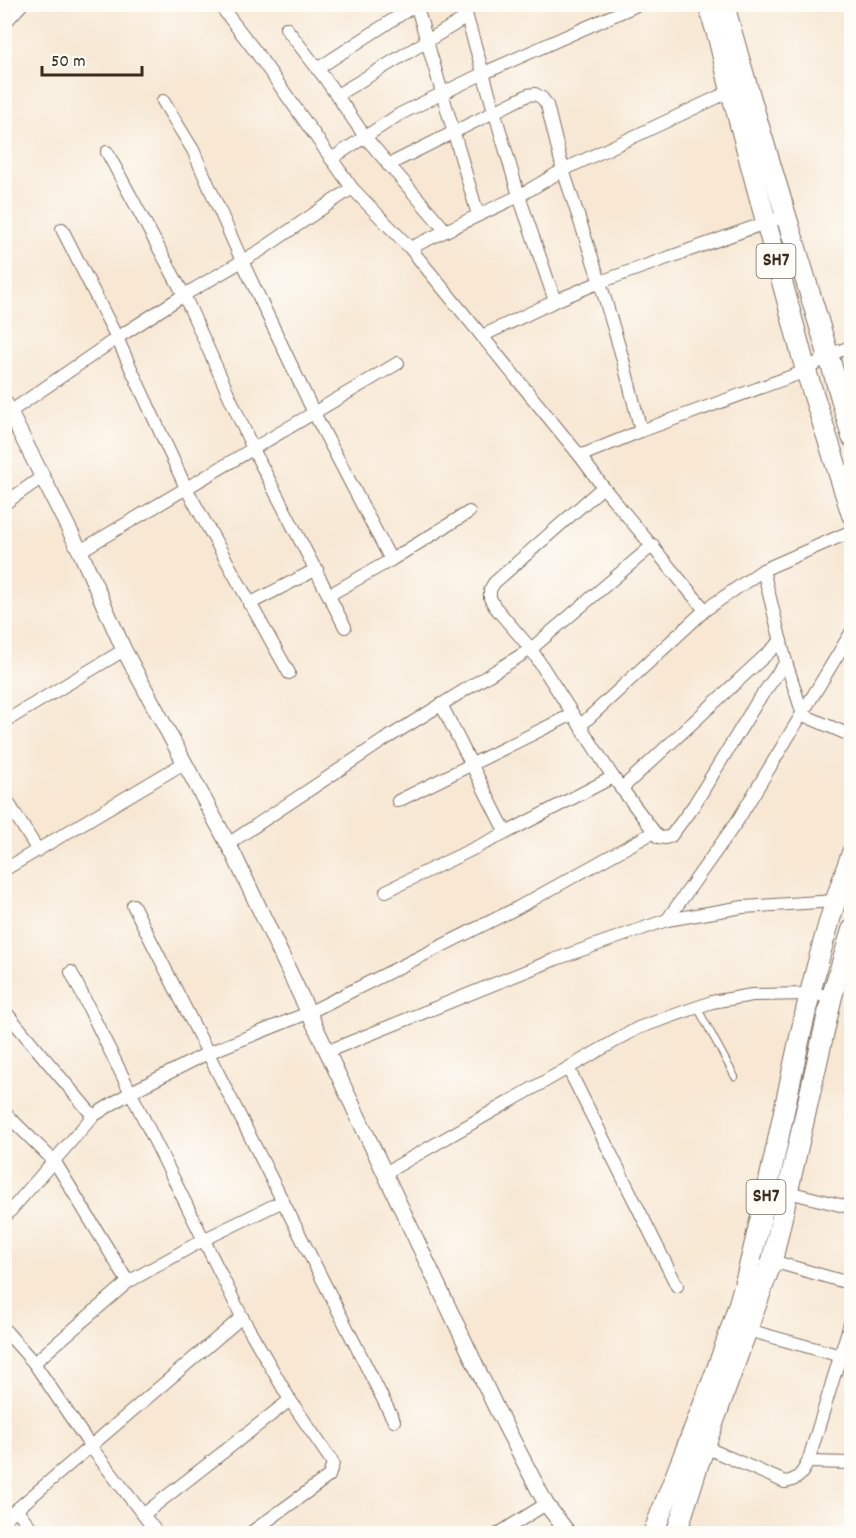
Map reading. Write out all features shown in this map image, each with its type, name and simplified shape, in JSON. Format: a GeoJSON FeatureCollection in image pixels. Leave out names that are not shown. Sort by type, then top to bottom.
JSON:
{"type":"FeatureCollection","features":[{"type":"Feature","properties":{"kind":"main road","name":"SH7"},"geometry":{"type":"LineString","coordinates":[[708,4],[718,37],[738,87],[776,220],[806,370],[852,515]]}},
{"type":"Feature","properties":{"kind":"main road","name":"SH7"},"geometry":{"type":"LineString","coordinates":[[724,4],[738,87]]}},
{"type":"Feature","properties":{"kind":"main road","name":"SH7"},"geometry":{"type":"LineString","coordinates":[[776,220],[829,354],[852,437]]}},
{"type":"Feature","properties":{"kind":"main road","name":"SH7"},"geometry":{"type":"LineString","coordinates":[[653,1533],[714,1374],[743,1288],[834,901],[852,853]]}},
{"type":"Feature","properties":{"kind":"main road","name":"SH7"},"geometry":{"type":"LineString","coordinates":[[676,1533],[772,1261],[832,996],[852,930]]}},
{"type":"Feature","properties":{"kind":"main road"},"geometry":{"type":"LineString","coordinates":[[670,1487],[689,1494]]}},
{"type":"Feature","properties":{"kind":"street"},"geometry":{"type":"LineString","coordinates":[[4,24],[22,4]]}},
{"type":"Feature","properties":{"kind":"street"},"geometry":{"type":"LineString","coordinates":[[219,4],[256,52],[352,188],[410,248],[580,456],[603,488],[705,610]]}},
{"type":"Feature","properties":{"kind":"street"},"geometry":{"type":"LineString","coordinates":[[331,159],[400,114],[484,73],[639,4]]}},
{"type":"Feature","properties":{"kind":"street"},"geometry":{"type":"LineString","coordinates":[[318,69],[416,5],[478,215]]}},
{"type":"Feature","properties":{"kind":"street"},"geometry":{"type":"LineString","coordinates":[[337,95],[427,40],[465,10],[519,196],[555,301]]}},
{"type":"Feature","properties":{"kind":"street"},"geometry":{"type":"LineString","coordinates":[[286,28],[337,95],[366,138],[446,231]]}},
{"type":"Feature","properties":{"kind":"street"},"geometry":{"type":"LineString","coordinates":[[410,248],[519,196],[563,170],[738,87]]}},
{"type":"Feature","properties":{"kind":"street"},"geometry":{"type":"LineString","coordinates":[[388,165],[528,95],[535,94],[542,98],[547,105],[563,170],[623,360],[640,431]]}},
{"type":"Feature","properties":{"kind":"street"},"geometry":{"type":"LineString","coordinates":[[163,101],[193,150],[242,261],[314,413],[391,560]]}},
{"type":"Feature","properties":{"kind":"street"},"geometry":{"type":"LineString","coordinates":[[107,152],[184,295],[254,449],[345,627]]}},
{"type":"Feature","properties":{"kind":"street"},"geometry":{"type":"LineString","coordinates":[[352,188],[261,250],[184,295],[6,410],[80,552],[124,650],[217,821],[496,1408],[546,1504],[569,1533]]}},
{"type":"Feature","properties":{"kind":"street"},"geometry":{"type":"LineString","coordinates":[[482,336],[600,282],[776,220]]}},
{"type":"Feature","properties":{"kind":"street"},"geometry":{"type":"LineString","coordinates":[[62,229],[117,338],[186,488],[289,673]]}},
{"type":"Feature","properties":{"kind":"street"},"geometry":{"type":"LineString","coordinates":[[580,456],[640,431],[806,370],[829,354],[852,347]]}},
{"type":"Feature","properties":{"kind":"street"},"geometry":{"type":"LineString","coordinates":[[80,552],[398,363]]}},
{"type":"Feature","properties":{"kind":"street"},"geometry":{"type":"LineString","coordinates":[[4,504],[42,477]]}},
{"type":"Feature","properties":{"kind":"street"},"geometry":{"type":"LineString","coordinates":[[603,488],[494,583],[490,590],[490,598],[531,649],[571,715],[621,789],[658,837],[671,836],[694,805],[757,702],[786,662]]}},
{"type":"Feature","properties":{"kind":"street"},"geometry":{"type":"LineString","coordinates":[[329,595],[469,512]]}},
{"type":"Feature","properties":{"kind":"street"},"geometry":{"type":"LineString","coordinates":[[580,726],[705,610],[763,570],[852,531]]}},
{"type":"Feature","properties":{"kind":"street"},"geometry":{"type":"LineString","coordinates":[[228,844],[441,704],[531,649],[653,545]]}},
{"type":"Feature","properties":{"kind":"street"},"geometry":{"type":"LineString","coordinates":[[249,604],[317,569]]}},
{"type":"Feature","properties":{"kind":"street"},"geometry":{"type":"LineString","coordinates":[[763,570],[786,662],[803,716]]}},
{"type":"Feature","properties":{"kind":"street"},"geometry":{"type":"LineString","coordinates":[[667,920],[738,820],[803,716],[852,631]]}},
{"type":"Feature","properties":{"kind":"street"},"geometry":{"type":"LineString","coordinates":[[621,789],[781,641]]}},
{"type":"Feature","properties":{"kind":"street"},"geometry":{"type":"LineString","coordinates":[[4,722],[124,650]]}},
{"type":"Feature","properties":{"kind":"street"},"geometry":{"type":"LineString","coordinates":[[441,704],[506,833]]}},
{"type":"Feature","properties":{"kind":"street"},"geometry":{"type":"LineString","coordinates":[[398,801],[571,715]]}},
{"type":"Feature","properties":{"kind":"street"},"geometry":{"type":"LineString","coordinates":[[803,716],[852,736]]}},
{"type":"Feature","properties":{"kind":"street"},"geometry":{"type":"LineString","coordinates":[[4,870],[184,763]]}},
{"type":"Feature","properties":{"kind":"street"},"geometry":{"type":"LineString","coordinates":[[386,891],[506,833],[613,777]]}},
{"type":"Feature","properties":{"kind":"street"},"geometry":{"type":"LineString","coordinates":[[4,796],[37,849]]}},
{"type":"Feature","properties":{"kind":"street"},"geometry":{"type":"LineString","coordinates":[[4,1218],[93,1116],[131,1092],[208,1053],[308,1013],[517,908],[654,832]]}},
{"type":"Feature","properties":{"kind":"street"},"geometry":{"type":"LineString","coordinates":[[326,1052],[556,959],[667,920],[743,907],[834,901]]}},
{"type":"Feature","properties":{"kind":"street"},"geometry":{"type":"LineString","coordinates":[[133,905],[394,1421]]}},
{"type":"Feature","properties":{"kind":"street"},"geometry":{"type":"LineString","coordinates":[[71,972],[242,1317],[290,1400],[330,1455],[333,1463],[329,1476],[249,1533]]}},
{"type":"Feature","properties":{"kind":"street"},"geometry":{"type":"LineString","coordinates":[[385,1173],[638,1028],[712,1002],[752,995],[832,996]]}},
{"type":"Feature","properties":{"kind":"street"},"geometry":{"type":"LineString","coordinates":[[4,1010],[93,1116]]}},
{"type":"Feature","properties":{"kind":"street"},"geometry":{"type":"LineString","coordinates":[[568,1068],[677,1286]]}},
{"type":"Feature","properties":{"kind":"street"},"geometry":{"type":"LineString","coordinates":[[4,1112],[55,1162],[128,1282]]}},
{"type":"Feature","properties":{"kind":"street"},"geometry":{"type":"LineString","coordinates":[[789,1192],[852,1208]]}},
{"type":"Feature","properties":{"kind":"street"},"geometry":{"type":"LineString","coordinates":[[34,1363],[128,1282],[203,1240],[283,1201]]}},
{"type":"Feature","properties":{"kind":"street"},"geometry":{"type":"LineString","coordinates":[[772,1261],[852,1284]]}},
{"type":"Feature","properties":{"kind":"street"},"geometry":{"type":"LineString","coordinates":[[36,1533],[8,1516],[242,1317]]}},
{"type":"Feature","properties":{"kind":"street"},"geometry":{"type":"LineString","coordinates":[[705,1447],[785,1482],[794,1481],[802,1475],[846,1357],[852,1317]]}},
{"type":"Feature","properties":{"kind":"street"},"geometry":{"type":"LineString","coordinates":[[4,1329],[34,1363],[90,1447],[158,1533]]}},
{"type":"Feature","properties":{"kind":"street"},"geometry":{"type":"LineString","coordinates":[[748,1329],[846,1357]]}},
{"type":"Feature","properties":{"kind":"street"},"geometry":{"type":"LineString","coordinates":[[144,1514],[290,1400]]}},
{"type":"Feature","properties":{"kind":"street"},"geometry":{"type":"LineString","coordinates":[[808,1462],[852,1463]]}},
{"type":"Feature","properties":{"kind":"street"},"geometry":{"type":"LineString","coordinates":[[498,1533],[546,1504]]}},
{"type":"Feature","properties":{"kind":"lane"},"geometry":{"type":"LineString","coordinates":[[697,1007],[735,1077]]}}]}
